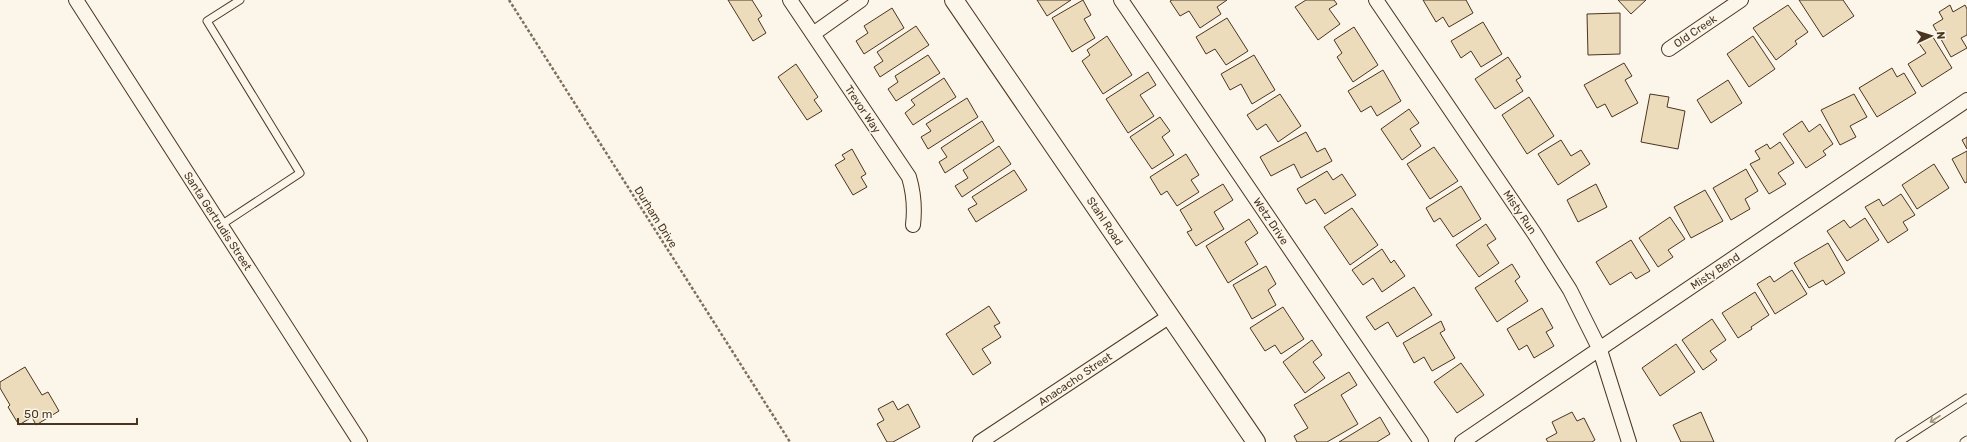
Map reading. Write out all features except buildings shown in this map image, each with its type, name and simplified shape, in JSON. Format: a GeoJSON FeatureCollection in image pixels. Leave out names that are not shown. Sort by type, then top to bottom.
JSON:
{"type":"FeatureCollection","features":[{"type":"Feature","properties":{"kind":"street","name":"Trevor Way"},"geometry":{"type":"LineString","coordinates":[[790,0],[909,177],[913,190],[915,206],[913,225]]}},
{"type":"Feature","properties":{"kind":"street"},"geometry":{"type":"LineString","coordinates":[[813,34],[861,0]]}},
{"type":"Feature","properties":{"kind":"street","name":"Stahl Road"},"geometry":{"type":"LineString","coordinates":[[954,0],[1256,442]]}},
{"type":"Feature","properties":{"kind":"street","name":"Wetz Drive"},"geometry":{"type":"LineString","coordinates":[[1121,0],[1421,442]]}},
{"type":"Feature","properties":{"kind":"street","name":"Misty Run"},"geometry":{"type":"LineString","coordinates":[[1376,0],[1534,233],[1570,290],[1600,350],[1629,442]]}},
{"type":"Feature","properties":{"kind":"street","name":"Old Creek"},"geometry":{"type":"LineString","coordinates":[[1669,49],[1741,0]]}},
{"type":"Feature","properties":{"kind":"street","name":"Santa Gertrudis Street"},"geometry":{"type":"LineString","coordinates":[[79,1],[360,442]]}},
{"type":"Feature","properties":{"kind":"street","name":"Misty Bend"},"geometry":{"type":"LineString","coordinates":[[1462,442],[1600,350],[1967,100]]}},
{"type":"Feature","properties":{"kind":"street","name":"Anacacho Street"},"geometry":{"type":"LineString","coordinates":[[980,442],[1170,316]]}},
{"type":"Feature","properties":{"kind":"lane"},"geometry":{"type":"LineString","coordinates":[[221,225],[300,173],[207,21],[240,0]]}},
{"type":"Feature","properties":{"kind":"lane"},"geometry":{"type":"LineString","coordinates":[[1899,442],[1967,398]]}},
{"type":"Feature","properties":{"kind":"path","name":"Durham Drive"},"geometry":{"type":"LineString","coordinates":[[509,0],[790,442]]}}]}
